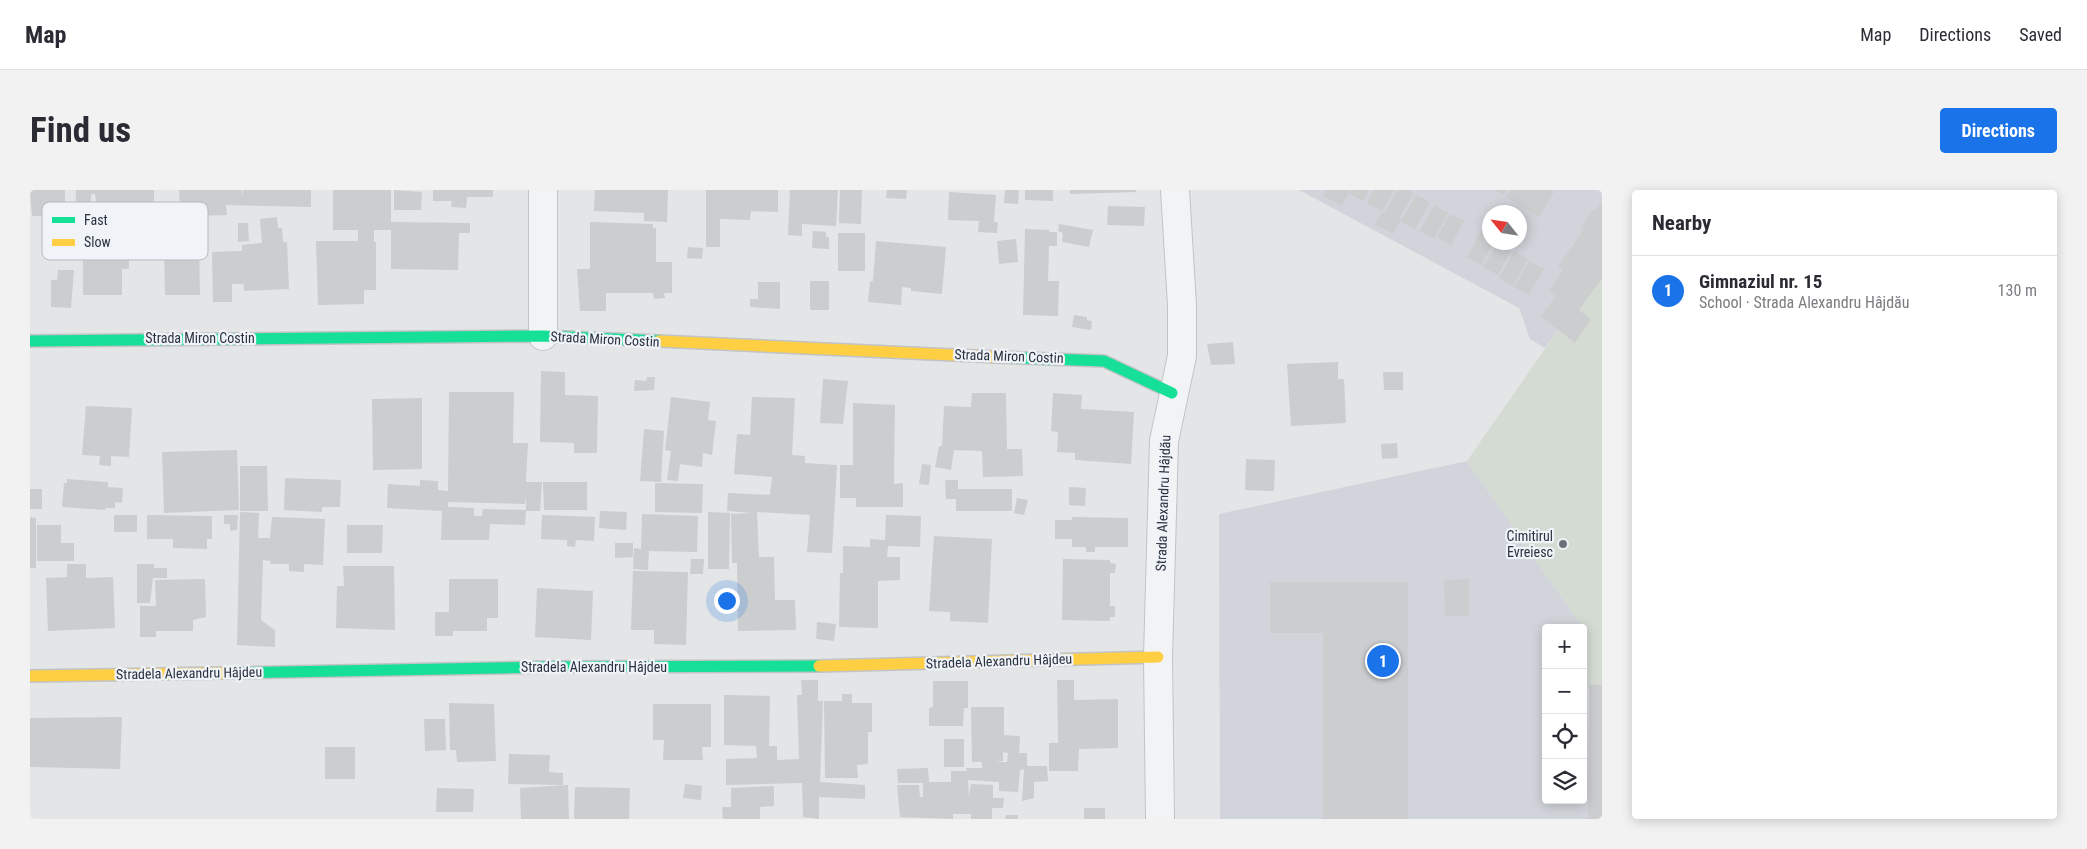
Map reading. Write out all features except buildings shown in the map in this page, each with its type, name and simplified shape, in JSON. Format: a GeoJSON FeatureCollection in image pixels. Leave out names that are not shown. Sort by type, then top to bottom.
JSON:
{"type":"FeatureCollection","features":[{"type":"Feature","properties":{"kind":"street"},"geometry":{"type":"LineString","coordinates":[[543,190],[543,336]]}},
{"type":"Feature","properties":{"kind":"street","name":"Strada Alexandru Hâjdău"},"geometry":{"type":"LineString","coordinates":[[1160,819],[1158,657],[1164,441],[1172,393],[1182,356],[1182,305],[1175,190]]}},
{"type":"Feature","properties":{"kind":"street","name":"Strada Miron Costin"},"geometry":{"type":"LineString","coordinates":[[30,341],[543,336],[972,356],[1084,358],[1104,361],[1172,393]]}},
{"type":"Feature","properties":{"kind":"street","name":"Stradela Alexandru Hâjdeu"},"geometry":{"type":"LineString","coordinates":[[30,676],[546,667],[869,666],[1158,657]]}},
{"type":"Feature","properties":{"kind":"shaded area"},"geometry":{"type":"Polygon","coordinates":[[[1299,190],[1602,190],[1602,267],[1545,348],[1530,339],[1519,308],[1299,190]]]}},
{"type":"Feature","properties":{"kind":"shaded area","name":"Cimitirul Evreiesc"},"geometry":{"type":"Polygon","coordinates":[[[1602,267],[1602,688],[1588,688],[1587,624],[1580,624],[1467,461],[1602,267]]]}},
{"type":"Feature","properties":{"kind":"shaded area"},"geometry":{"type":"Polygon","coordinates":[[[1467,461],[1580,624],[1542,624],[1542,804],[1587,804],[1587,634],[1589,819],[1220,819],[1219,514],[1467,461]]]}},
{"type":"Feature","properties":{"kind":"traffic: fast"},"geometry":{"type":"LineString","coordinates":[[30,341],[543,336],[659,341]]}},
{"type":"Feature","properties":{"kind":"traffic: fast"},"geometry":{"type":"LineString","coordinates":[[996,357],[1104,361],[1172,393]]}},
{"type":"Feature","properties":{"kind":"traffic: fast"},"geometry":{"type":"LineString","coordinates":[[223,673],[546,667],[819,666]]}},
{"type":"Feature","properties":{"kind":"traffic: slow"},"geometry":{"type":"LineString","coordinates":[[659,341],[996,357]]}},
{"type":"Feature","properties":{"kind":"traffic: slow"},"geometry":{"type":"LineString","coordinates":[[819,666],[1158,657]]}},
{"type":"Feature","properties":{"kind":"traffic: slow"},"geometry":{"type":"LineString","coordinates":[[30,676],[223,673]]}},
{"type":"Feature","properties":{"kind":"place","name":"Cimitirul Evreiesc"},"geometry":{"type":"Point","coordinates":[1563,544]}},
{"type":"Feature","properties":{"kind":"place","name":"Gimnaziul nr. 15"},"geometry":{"type":"Point","coordinates":[1383,661]}}]}
